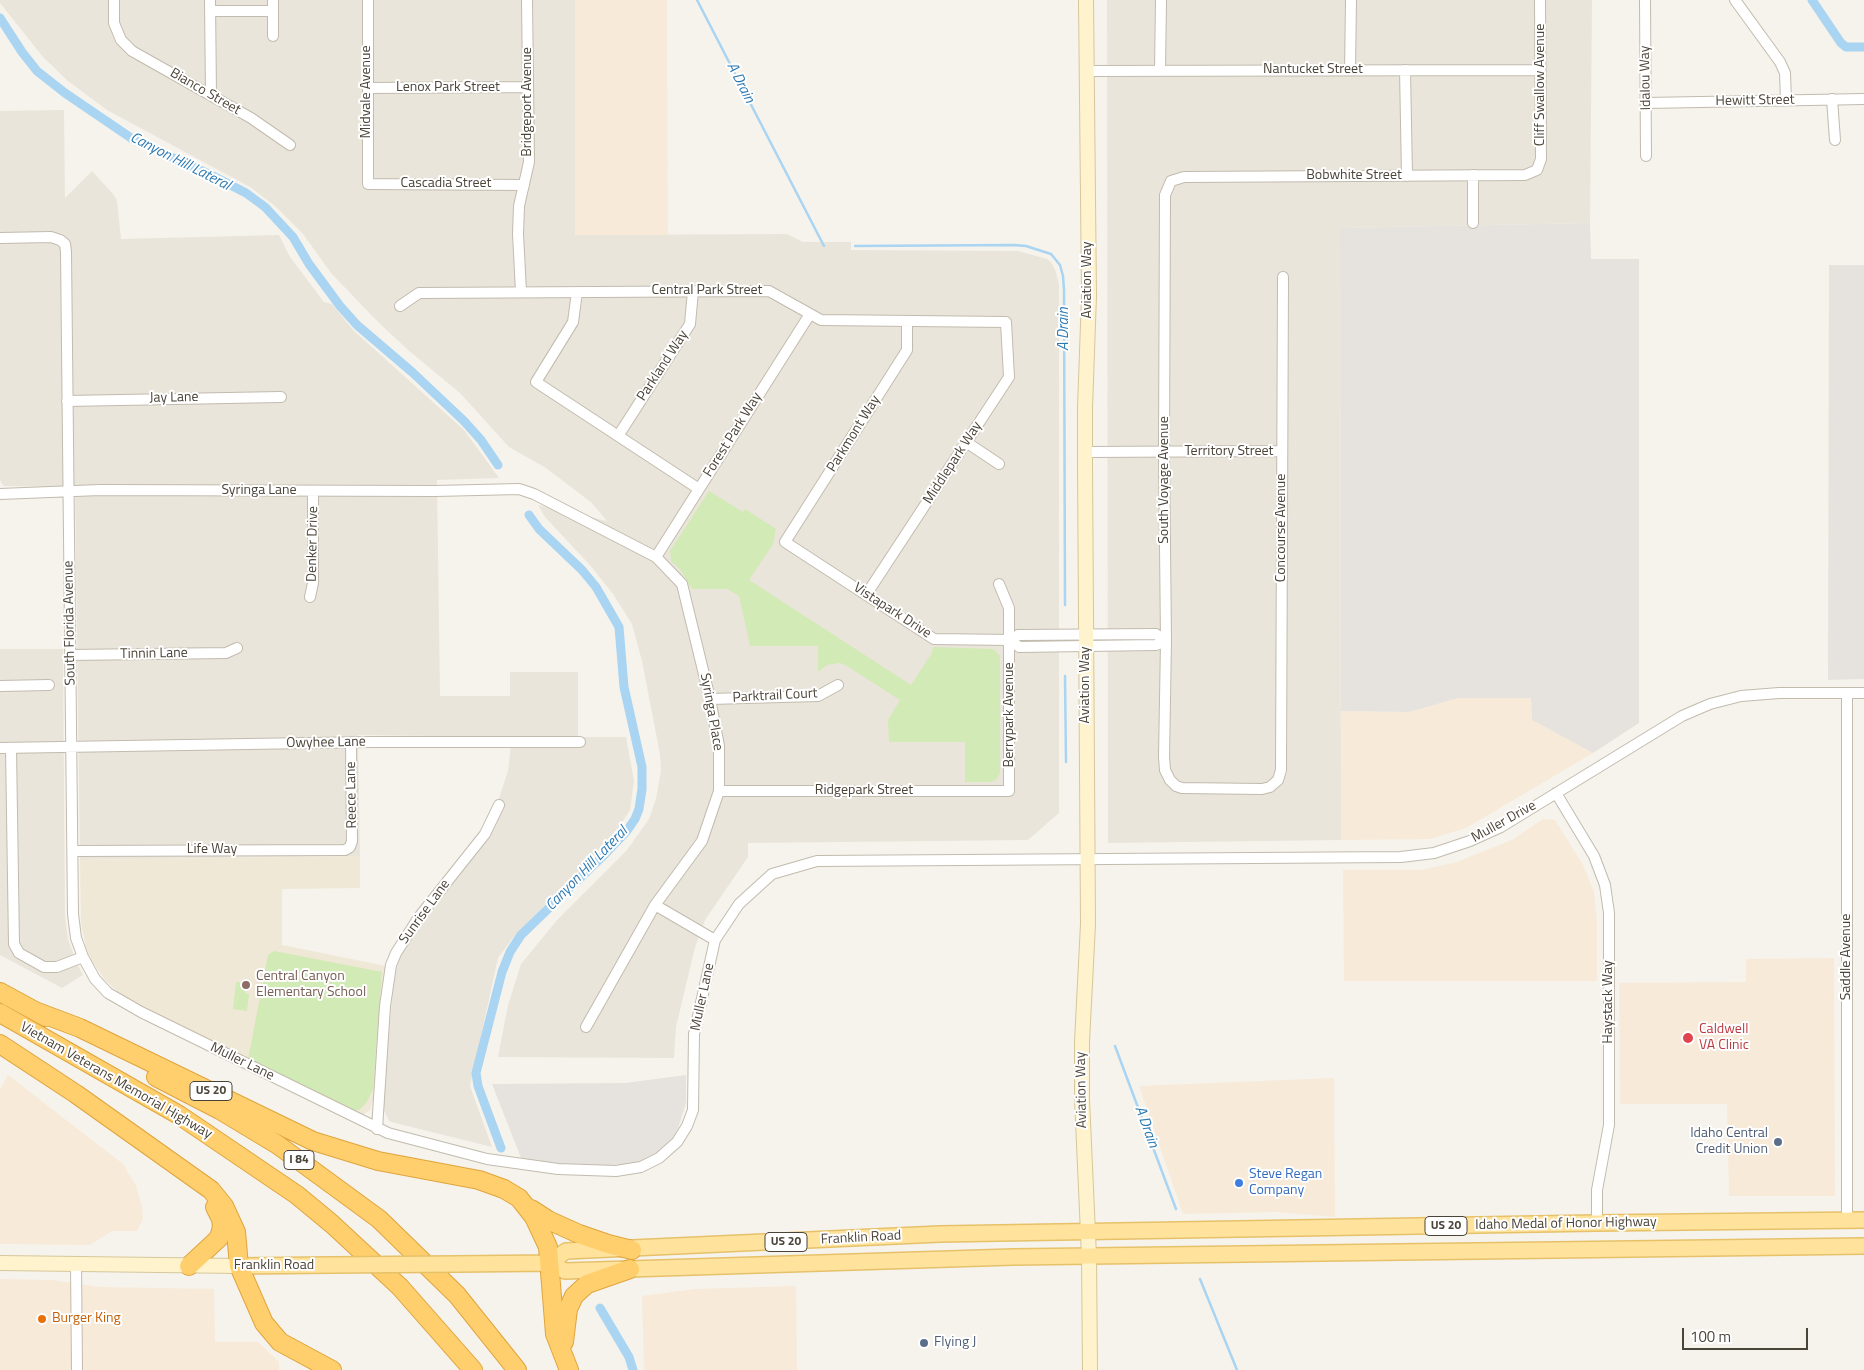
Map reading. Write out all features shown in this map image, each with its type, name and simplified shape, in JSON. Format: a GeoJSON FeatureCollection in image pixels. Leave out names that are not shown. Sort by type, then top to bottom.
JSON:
{"type":"FeatureCollection","features":[{"type":"Feature","properties":{"kind":"highway","name":"Vietnam Veterans Memorial Highway"},"geometry":{"type":"LineString","coordinates":[[0,992],[220,1110],[278,1145],[379,1219],[457,1295],[517,1370]]}},
{"type":"Feature","properties":{"kind":"highway","name":"US 20"},"geometry":{"type":"LineString","coordinates":[[35,1011],[106,1040],[314,1141],[378,1161],[479,1180],[504,1189],[519,1198],[534,1217],[548,1247],[549,1264]]}},
{"type":"Feature","properties":{"kind":"highway","name":"Vietnam Veterans Memorial Highway"},"geometry":{"type":"LineString","coordinates":[[0,1013],[179,1115],[296,1195],[332,1224],[400,1287],[473,1370]]}},
{"type":"Feature","properties":{"kind":"highway"},"geometry":{"type":"LineString","coordinates":[[0,1044],[76,1094],[211,1190],[224,1206],[236,1232],[238,1266],[264,1323],[280,1342],[332,1370]]}},
{"type":"Feature","properties":{"kind":"highway"},"geometry":{"type":"LineString","coordinates":[[179,1168],[210,1199],[221,1219],[222,1227],[219,1238],[189,1266]]}},
{"type":"Feature","properties":{"kind":"highway","name":"US 20"},"geometry":{"type":"LineString","coordinates":[[526,1206],[548,1220],[579,1234],[632,1250]]}},
{"type":"Feature","properties":{"kind":"highway"},"geometry":{"type":"LineString","coordinates":[[549,1264],[555,1334],[566,1364]]}},
{"type":"Feature","properties":{"kind":"highway"},"geometry":{"type":"LineString","coordinates":[[566,1364],[568,1309],[574,1296],[587,1284],[630,1269]]}},
{"type":"Feature","properties":{"kind":"main road","name":"Idaho Medal of Honor Highway"},"geometry":{"type":"LineString","coordinates":[[1088,1231],[1864,1220]]}},
{"type":"Feature","properties":{"kind":"main road"},"geometry":{"type":"LineString","coordinates":[[1355,1253],[1427,1243],[1506,1242],[1513,1239],[1516,1234],[1515,1225]]}},
{"type":"Feature","properties":{"kind":"main road","name":"Franklin Road"},"geometry":{"type":"LineString","coordinates":[[549,1264],[566,1251],[632,1250],[913,1236],[1088,1231]]}},
{"type":"Feature","properties":{"kind":"main road"},"geometry":{"type":"LineString","coordinates":[[790,1264],[790,1258],[795,1250],[878,1246],[913,1236]]}},
{"type":"Feature","properties":{"kind":"main road","name":"Idaho Medal of Honor Highway"},"geometry":{"type":"LineString","coordinates":[[1089,1256],[1864,1246]]}},
{"type":"Feature","properties":{"kind":"main road","name":"Franklin Road"},"geometry":{"type":"LineString","coordinates":[[238,1266],[549,1264],[565,1271],[1089,1256]]}},
{"type":"Feature","properties":{"kind":"street","name":"Bianco Street"},"geometry":{"type":"LineString","coordinates":[[114,0],[114,23],[121,40],[132,51],[251,118],[290,145]]}},
{"type":"Feature","properties":{"kind":"street","name":"Midvale Avenue"},"geometry":{"type":"LineString","coordinates":[[368,0],[368,184]]}},
{"type":"Feature","properties":{"kind":"street","name":"Bridgeport Avenue"},"geometry":{"type":"LineString","coordinates":[[521,292],[518,234],[519,206],[529,162],[527,0]]}},
{"type":"Feature","properties":{"kind":"street","name":"Aviation Way"},"geometry":{"type":"LineString","coordinates":[[1086,0],[1089,296],[1085,452],[1088,924],[1082,1042],[1082,1099],[1089,1256],[1090,1370]]}},
{"type":"Feature","properties":{"kind":"street"},"geometry":{"type":"LineString","coordinates":[[1160,0],[1160,71]]}},
{"type":"Feature","properties":{"kind":"street"},"geometry":{"type":"LineString","coordinates":[[1350,70],[1351,0]]}},
{"type":"Feature","properties":{"kind":"street","name":"Cliff Swallow Avenue"},"geometry":{"type":"LineString","coordinates":[[1537,170],[1542,159],[1540,0]]}},
{"type":"Feature","properties":{"kind":"street","name":"Idalou Way"},"geometry":{"type":"LineString","coordinates":[[1645,0],[1646,156]]}},
{"type":"Feature","properties":{"kind":"street"},"geometry":{"type":"LineString","coordinates":[[1735,0],[1780,62],[1785,73],[1786,100]]}},
{"type":"Feature","properties":{"kind":"street"},"geometry":{"type":"LineString","coordinates":[[211,95],[210,5],[273,5],[273,36]]}},
{"type":"Feature","properties":{"kind":"street"},"geometry":{"type":"LineString","coordinates":[[1405,70],[1407,176]]}},
{"type":"Feature","properties":{"kind":"street","name":"Nantucket Street"},"geometry":{"type":"LineString","coordinates":[[1086,71],[1540,70]]}},
{"type":"Feature","properties":{"kind":"street","name":"Lenox Park Street"},"geometry":{"type":"LineString","coordinates":[[368,88],[528,87]]}},
{"type":"Feature","properties":{"kind":"street"},"geometry":{"type":"LineString","coordinates":[[1832,99],[1835,140]]}},
{"type":"Feature","properties":{"kind":"street","name":"Hewitt Street"},"geometry":{"type":"LineString","coordinates":[[1646,103],[1864,99]]}},
{"type":"Feature","properties":{"kind":"street","name":"Bobwhite Street"},"geometry":{"type":"LineString","coordinates":[[1172,181],[1184,176],[1524,175],[1537,170]]}},
{"type":"Feature","properties":{"kind":"street"},"geometry":{"type":"LineString","coordinates":[[1473,175],[1473,223]]}},
{"type":"Feature","properties":{"kind":"street","name":"South Voyage Avenue"},"geometry":{"type":"LineString","coordinates":[[1170,780],[1165,770],[1164,757],[1166,641],[1164,452],[1165,195],[1172,181]]}},
{"type":"Feature","properties":{"kind":"street","name":"Cascadia Street"},"geometry":{"type":"LineString","coordinates":[[368,184],[524,185]]}},
{"type":"Feature","properties":{"kind":"street","name":"South Florida Avenue"},"geometry":{"type":"LineString","coordinates":[[0,238],[51,237],[65,244],[73,914],[76,938],[83,957],[95,979],[108,993]]}},
{"type":"Feature","properties":{"kind":"street","name":"Concourse Avenue"},"geometry":{"type":"LineString","coordinates":[[1170,780],[1176,786],[1182,788],[1252,789],[1270,787],[1278,780],[1282,759],[1283,277]]}},
{"type":"Feature","properties":{"kind":"street","name":"Central Park Street"},"geometry":{"type":"LineString","coordinates":[[400,306],[419,293],[769,290],[821,320],[1006,322]]}},
{"type":"Feature","properties":{"kind":"street","name":"Parkland Way"},"geometry":{"type":"LineString","coordinates":[[618,436],[690,324],[693,291]]}},
{"type":"Feature","properties":{"kind":"street"},"geometry":{"type":"LineString","coordinates":[[578,292],[573,322],[536,382],[699,489]]}},
{"type":"Feature","properties":{"kind":"street","name":"Forest Park Way"},"geometry":{"type":"LineString","coordinates":[[656,557],[810,314]]}},
{"type":"Feature","properties":{"kind":"street","name":"Parkmont Way"},"geometry":{"type":"LineString","coordinates":[[785,542],[907,350],[907,321]]}},
{"type":"Feature","properties":{"kind":"street","name":"Middlepark Way"},"geometry":{"type":"LineString","coordinates":[[866,594],[1008,377],[1006,322]]}},
{"type":"Feature","properties":{"kind":"street","name":"Jay Lane"},"geometry":{"type":"LineString","coordinates":[[67,401],[281,397]]}},
{"type":"Feature","properties":{"kind":"street"},"geometry":{"type":"LineString","coordinates":[[966,442],[999,464]]}},
{"type":"Feature","properties":{"kind":"street","name":"Territory Street"},"geometry":{"type":"LineString","coordinates":[[1085,452],[1282,452]]}},
{"type":"Feature","properties":{"kind":"street","name":"Syringa Lane"},"geometry":{"type":"LineString","coordinates":[[0,494],[100,490],[435,491],[519,489]]}},
{"type":"Feature","properties":{"kind":"street","name":"Syringa Place"},"geometry":{"type":"LineString","coordinates":[[519,489],[534,494],[656,557],[682,584],[710,699],[719,746],[719,791],[702,841],[655,905],[586,1027]]}},
{"type":"Feature","properties":{"kind":"street","name":"Denker Drive"},"geometry":{"type":"LineString","coordinates":[[310,597],[313,583],[313,491]]}},
{"type":"Feature","properties":{"kind":"street","name":"Vistapark Drive"},"geometry":{"type":"LineString","coordinates":[[785,542],[934,638],[1010,640],[1018,635],[1086,640],[1156,634],[1166,641]]}},
{"type":"Feature","properties":{"kind":"street","name":"Berrypark Avenue"},"geometry":{"type":"LineString","coordinates":[[999,584],[1009,608],[1009,791]]}},
{"type":"Feature","properties":{"kind":"street","name":"Tinnin Lane"},"geometry":{"type":"LineString","coordinates":[[70,655],[226,653],[237,648]]}},
{"type":"Feature","properties":{"kind":"street"},"geometry":{"type":"LineString","coordinates":[[0,686],[49,685]]}},
{"type":"Feature","properties":{"kind":"street","name":"Parktrail Court"},"geometry":{"type":"LineString","coordinates":[[710,699],[818,696],[838,685]]}},
{"type":"Feature","properties":{"kind":"street","name":"Muller Drive"},"geometry":{"type":"LineString","coordinates":[[1088,859],[1401,857],[1434,853],[1470,841],[1501,827],[1682,716],[1710,704],[1742,696],[1864,693]]}},
{"type":"Feature","properties":{"kind":"street","name":"Saddle Avenue"},"geometry":{"type":"LineString","coordinates":[[1847,694],[1847,1221]]}},
{"type":"Feature","properties":{"kind":"street","name":"Owyhee Lane"},"geometry":{"type":"LineString","coordinates":[[0,748],[580,742]]}},
{"type":"Feature","properties":{"kind":"street","name":"Reece Lane"},"geometry":{"type":"LineString","coordinates":[[350,847],[352,841],[351,743]]}},
{"type":"Feature","properties":{"kind":"street"},"geometry":{"type":"LineString","coordinates":[[11,748],[14,944],[20,954],[44,967],[57,967],[83,957]]}},
{"type":"Feature","properties":{"kind":"street","name":"Ridgepark Street"},"geometry":{"type":"LineString","coordinates":[[719,791],[1009,791]]}},
{"type":"Feature","properties":{"kind":"street","name":"Haystack Way"},"geometry":{"type":"LineString","coordinates":[[1556,793],[1594,856],[1605,885],[1609,913],[1609,1126],[1596,1190],[1596,1223]]}},
{"type":"Feature","properties":{"kind":"street","name":"Sunrise Lane"},"geometry":{"type":"LineString","coordinates":[[377,1128],[388,981],[391,965],[396,953],[419,917],[485,834],[499,806]]}},
{"type":"Feature","properties":{"kind":"street","name":"Life Way"},"geometry":{"type":"LineString","coordinates":[[73,851],[345,850],[350,847]]}},
{"type":"Feature","properties":{"kind":"street","name":"Muller Lane"},"geometry":{"type":"LineString","coordinates":[[108,993],[141,1012],[377,1128],[415,1141],[487,1159],[558,1169],[616,1171],[641,1166],[659,1158],[677,1142],[687,1126],[693,1110],[694,1034],[715,940],[739,904],[772,874],[817,861],[1088,859]]}},
{"type":"Feature","properties":{"kind":"street"},"geometry":{"type":"LineString","coordinates":[[655,905],[715,940]]}},
{"type":"Feature","properties":{"kind":"street","name":"Franklin Road"},"geometry":{"type":"LineString","coordinates":[[0,1263],[238,1266]]}},
{"type":"Feature","properties":{"kind":"street"},"geometry":{"type":"LineString","coordinates":[[76,1264],[77,1370]]}},
{"type":"Feature","properties":{"kind":"shaded area"},"geometry":{"type":"Polygon","coordinates":[[[0,0],[575,0],[575,235],[787,234],[803,242],[851,242],[851,250],[1018,251],[1047,259],[1051,262],[1059,285],[1059,813],[1028,840],[748,843],[748,857],[705,920],[695,947],[676,1027],[674,1058],[498,1057],[508,1005],[521,964],[558,919],[627,850],[649,819],[656,799],[661,771],[660,754],[642,661],[632,624],[613,594],[589,564],[545,517],[538,505],[607,521],[592,503],[546,468],[509,447],[460,393],[408,350],[377,321],[331,273],[303,234],[275,206],[250,187],[107,110],[68,81],[43,57],[0,3],[0,0]]]}},
{"type":"Feature","properties":{"kind":"shaded area"},"geometry":{"type":"Polygon","coordinates":[[[575,0],[667,0],[668,235],[575,235],[575,0]]]}},
{"type":"Feature","properties":{"kind":"shaded area"},"geometry":{"type":"Polygon","coordinates":[[[1107,0],[1592,0],[1590,223],[1340,228],[1341,840],[1108,843],[1107,0]]]}},
{"type":"Feature","properties":{"kind":"shaded area"},"geometry":{"type":"Polygon","coordinates":[[[64,110],[65,198],[92,171],[114,195],[117,201],[121,239],[279,235],[290,257],[324,302],[332,304],[353,330],[464,430],[499,478],[437,480],[440,696],[510,696],[510,672],[578,672],[578,737],[626,737],[634,781],[630,810],[614,835],[512,939],[498,958],[470,1086],[492,1147],[389,1121],[384,1110],[383,1101],[394,976],[402,951],[414,932],[490,834],[499,817],[499,798],[508,771],[512,737],[358,735],[360,856],[80,860],[75,487],[4,486],[0,480],[0,111],[64,110]]]}},
{"type":"Feature","properties":{"kind":"shaded area"},"geometry":{"type":"Polygon","coordinates":[[[1590,223],[1591,259],[1639,259],[1639,723],[1593,753],[1532,720],[1531,698],[1458,698],[1409,712],[1341,711],[1340,228],[1590,223]]]}},
{"type":"Feature","properties":{"kind":"shaded area"},"geometry":{"type":"Polygon","coordinates":[[[1829,265],[1864,265],[1864,679],[1828,680],[1829,265]]]}},
{"type":"Feature","properties":{"kind":"shaded area"},"geometry":{"type":"Polygon","coordinates":[[[0,649],[63,649],[65,916],[68,939],[83,975],[62,988],[0,955],[0,649]]]}},
{"type":"Feature","properties":{"kind":"shaded area"},"geometry":{"type":"Polygon","coordinates":[[[1458,698],[1531,698],[1532,720],[1593,753],[1466,828],[1430,839],[1341,840],[1341,711],[1409,712],[1458,698]]]}},
{"type":"Feature","properties":{"kind":"shaded area"},"geometry":{"type":"Polygon","coordinates":[[[1543,819],[1555,820],[1583,865],[1594,892],[1597,919],[1597,981],[1344,981],[1343,870],[1421,870],[1457,862],[1512,840],[1543,819]]]}},
{"type":"Feature","properties":{"kind":"shaded area","name":"Central Canyon Elementary School"},"geometry":{"type":"Polygon","coordinates":[[[360,856],[360,888],[282,889],[282,945],[386,966],[383,979],[375,1093],[370,1110],[364,1114],[360,1115],[126,999],[105,980],[86,948],[81,922],[80,860],[360,856]]]}},
{"type":"Feature","properties":{"kind":"shaded area"},"geometry":{"type":"Polygon","coordinates":[[[1834,958],[1835,1196],[1729,1196],[1727,1104],[1620,1104],[1619,983],[1746,982],[1746,959],[1834,958]]]}},
{"type":"Feature","properties":{"kind":"shaded area"},"geometry":{"type":"Polygon","coordinates":[[[8,1075],[123,1164],[136,1186],[142,1206],[143,1219],[137,1231],[112,1231],[90,1245],[0,1244],[0,1090],[8,1075]]]}},
{"type":"Feature","properties":{"kind":"shaded area"},"geometry":{"type":"Polygon","coordinates":[[[686,1075],[686,1103],[678,1128],[672,1139],[654,1155],[642,1161],[609,1165],[554,1164],[521,1158],[492,1084],[625,1083],[686,1075]]]}},
{"type":"Feature","properties":{"kind":"shaded area"},"geometry":{"type":"Polygon","coordinates":[[[1334,1078],[1335,1217],[1277,1212],[1183,1214],[1139,1086],[1334,1078]]]}},
{"type":"Feature","properties":{"kind":"shaded area"},"geometry":{"type":"Polygon","coordinates":[[[0,1279],[52,1280],[100,1287],[214,1289],[215,1342],[258,1342],[279,1362],[279,1370],[0,1370],[0,1279]]]}},
{"type":"Feature","properties":{"kind":"shaded area"},"geometry":{"type":"Polygon","coordinates":[[[796,1286],[797,1370],[644,1370],[642,1296],[695,1289],[796,1286]]]}},
{"type":"Feature","properties":{"kind":"green space"},"geometry":{"type":"Polygon","coordinates":[[[709,491],[743,512],[745,509],[776,529],[773,544],[749,580],[911,685],[932,653],[933,647],[994,649],[1000,656],[1000,773],[996,780],[991,782],[965,782],[965,742],[889,742],[888,720],[900,700],[840,663],[827,665],[818,672],[818,646],[750,646],[739,596],[727,589],[692,589],[680,569],[671,561],[670,551],[709,491]]]}},
{"type":"Feature","properties":{"kind":"green space"},"geometry":{"type":"Polygon","coordinates":[[[274,951],[382,972],[373,1089],[367,1102],[359,1110],[352,1111],[248,1060],[268,955],[274,951]]]}},
{"type":"Feature","properties":{"kind":"green space"},"geometry":{"type":"Polygon","coordinates":[[[236,982],[246,983],[245,993],[249,994],[247,1011],[233,1009],[236,982]]]}},
{"type":"Feature","properties":{"kind":"waterway","name":"A Drain"},"geometry":{"type":"LineString","coordinates":[[697,0],[824,246]]}},
{"type":"Feature","properties":{"kind":"waterway"},"geometry":{"type":"LineString","coordinates":[[1812,0],[1841,43],[1846,47],[1864,47]]}},
{"type":"Feature","properties":{"kind":"waterway","name":"Canyon Hill Lateral"},"geometry":{"type":"LineString","coordinates":[[0,18],[37,71],[65,93],[134,140],[211,175],[246,193],[265,207],[293,237],[309,264],[340,306],[357,325],[412,372],[464,421],[481,440],[498,465]]}},
{"type":"Feature","properties":{"kind":"waterway","name":"A Drain"},"geometry":{"type":"LineString","coordinates":[[855,246],[1026,246],[1051,254],[1060,265],[1064,290],[1065,605]]}},
{"type":"Feature","properties":{"kind":"waterway","name":"Canyon Hill Lateral"},"geometry":{"type":"LineString","coordinates":[[501,1148],[478,1086],[476,1073],[502,972],[510,952],[521,935],[626,832],[639,809],[642,789],[642,767],[624,687],[619,627],[596,587],[582,570],[539,529],[529,515]]}},
{"type":"Feature","properties":{"kind":"waterway","name":"A Drain"},"geometry":{"type":"LineString","coordinates":[[1065,676],[1066,762]]}},
{"type":"Feature","properties":{"kind":"waterway","name":"A Drain"},"geometry":{"type":"LineString","coordinates":[[1115,1046],[1176,1209]]}},
{"type":"Feature","properties":{"kind":"waterway","name":"A Drain"},"geometry":{"type":"LineString","coordinates":[[1200,1279],[1237,1370]]}},
{"type":"Feature","properties":{"kind":"waterway","name":"Canyon Hill Lateral"},"geometry":{"type":"LineString","coordinates":[[600,1308],[629,1357],[633,1370]]}},
{"type":"Feature","properties":{"kind":"place","name":"Central Canyon Elementary School"},"geometry":{"type":"Point","coordinates":[246,985]}},
{"type":"Feature","properties":{"kind":"place","name":"Caldwell VA Clinic"},"geometry":{"type":"Point","coordinates":[1688,1038]}},
{"type":"Feature","properties":{"kind":"place","name":"Idaho Central Credit Union"},"geometry":{"type":"Point","coordinates":[1778,1142]}},
{"type":"Feature","properties":{"kind":"place","name":"Steve Regan Company"},"geometry":{"type":"Point","coordinates":[1239,1183]}},
{"type":"Feature","properties":{"kind":"place","name":"Burger King"},"geometry":{"type":"Point","coordinates":[42,1319]}},
{"type":"Feature","properties":{"kind":"place","name":"Flying J"},"geometry":{"type":"Point","coordinates":[924,1343]}}]}
